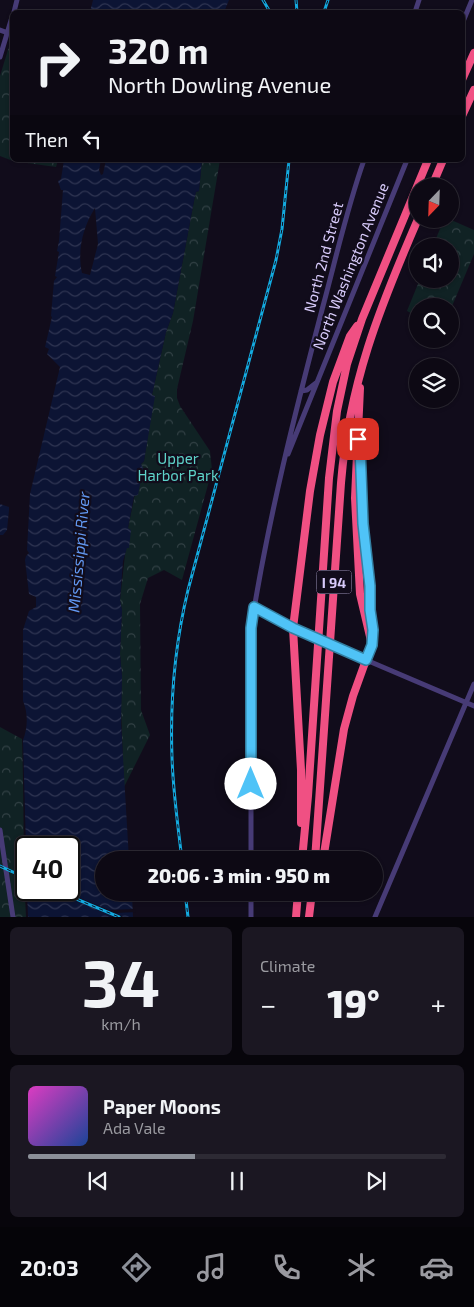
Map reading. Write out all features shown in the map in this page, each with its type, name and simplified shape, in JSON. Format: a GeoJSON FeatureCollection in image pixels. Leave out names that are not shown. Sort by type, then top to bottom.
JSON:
{"type":"FeatureCollection","features":[{"type":"Feature","properties":{"kind":"highway"},"geometry":{"type":"LineString","coordinates":[[465,73],[474,53]]}},
{"type":"Feature","properties":{"kind":"highway"},"geometry":{"type":"LineString","coordinates":[[465,110],[474,90]]}},
{"type":"Feature","properties":{"kind":"highway","name":"I 94"},"geometry":{"type":"LineString","coordinates":[[302,851],[308,796],[330,464],[342,385],[362,319],[427,162]]}},
{"type":"Feature","properties":{"kind":"highway"},"geometry":{"type":"LineString","coordinates":[[435,178],[442,162]]}},
{"type":"Feature","properties":{"kind":"highway","name":"I 94"},"geometry":{"type":"LineString","coordinates":[[316,851],[345,446],[356,386],[380,308],[414,228]]}},
{"type":"Feature","properties":{"kind":"highway"},"geometry":{"type":"LineString","coordinates":[[372,645],[361,600],[357,564],[354,492],[360,387],[380,308]]}},
{"type":"Feature","properties":{"kind":"highway"},"geometry":{"type":"LineString","coordinates":[[301,851],[300,770],[293,628],[310,491],[325,410],[350,336],[362,319]]}},
{"type":"Feature","properties":{"kind":"highway"},"geometry":{"type":"LineString","coordinates":[[358,439],[360,446],[363,524],[370,592]]}},
{"type":"Feature","properties":{"kind":"highway"},"geometry":{"type":"LineString","coordinates":[[324,851],[344,729],[352,696],[366,660]]}},
{"type":"Feature","properties":{"kind":"highway"},"geometry":{"type":"LineString","coordinates":[[296,917],[297,901]]}},
{"type":"Feature","properties":{"kind":"highway"},"geometry":{"type":"LineString","coordinates":[[310,914],[311,901]]}},
{"type":"Feature","properties":{"kind":"highway"},"geometry":{"type":"LineString","coordinates":[[310,914],[314,901]]}},
{"type":"Feature","properties":{"kind":"street"},"geometry":{"type":"LineString","coordinates":[[465,17],[472,0]]}},
{"type":"Feature","properties":{"kind":"street"},"geometry":{"type":"LineString","coordinates":[[0,57],[10,25]]}},
{"type":"Feature","properties":{"kind":"street"},"geometry":{"type":"LineString","coordinates":[[0,30],[8,33]]}},
{"type":"Feature","properties":{"kind":"street","name":"North 2nd Street"},"geometry":{"type":"LineString","coordinates":[[301,391],[363,162]]}},
{"type":"Feature","properties":{"kind":"street","name":"North Washington Avenue"},"geometry":{"type":"LineString","coordinates":[[283,466],[406,162]]}},
{"type":"Feature","properties":{"kind":"street"},"geometry":{"type":"LineString","coordinates":[[301,391],[307,390],[316,382]]}},
{"type":"Feature","properties":{"kind":"street","name":"North Washington Avenue"},"geometry":{"type":"LineString","coordinates":[[251,851],[251,628],[262,559],[301,391]]}},
{"type":"Feature","properties":{"kind":"street"},"geometry":{"type":"LineString","coordinates":[[366,660],[372,645],[373,634],[369,606],[370,592]]}},
{"type":"Feature","properties":{"kind":"street"},"geometry":{"type":"LineString","coordinates":[[254,607],[305,634],[474,706]]}},
{"type":"Feature","properties":{"kind":"street"},"geometry":{"type":"LineString","coordinates":[[377,917],[386,900],[388,889],[416,823],[430,795],[431,786],[474,684]]}},
{"type":"Feature","properties":{"kind":"street"},"geometry":{"type":"LineString","coordinates":[[0,830],[13,917]]}},
{"type":"Feature","properties":{"kind":"street"},"geometry":{"type":"LineString","coordinates":[[251,901],[251,917]]}},
{"type":"Feature","properties":{"kind":"green space"},"geometry":{"type":"Polygon","coordinates":[[[10,43],[10,160],[0,156],[0,76],[10,43]]]}},
{"type":"Feature","properties":{"kind":"green space"},"geometry":{"type":"Polygon","coordinates":[[[20,162],[57,162],[56,167],[20,162]]]}},
{"type":"Feature","properties":{"kind":"green space","name":"Upper Harbor Park"},"geometry":{"type":"Polygon","coordinates":[[[202,162],[220,162],[193,321],[177,389],[177,398],[180,406],[210,451],[212,470],[182,580],[164,570],[148,578],[140,604],[141,710],[150,735],[124,787],[120,654],[122,610],[120,600],[128,528],[141,464],[144,461],[154,396],[152,395],[166,332],[173,313],[196,192],[199,191],[202,162]]]}},
{"type":"Feature","properties":{"kind":"green space"},"geometry":{"type":"Polygon","coordinates":[[[459,223],[474,230],[474,254],[455,298],[412,298],[416,288],[459,288],[459,238],[436,238],[440,228],[459,228],[459,223]]]}},
{"type":"Feature","properties":{"kind":"green space"},"geometry":{"type":"Polygon","coordinates":[[[0,727],[22,739],[23,836],[15,836],[15,901],[25,901],[26,917],[0,917],[0,727]]]}},
{"type":"Feature","properties":{"kind":"water"},"geometry":{"type":"Polygon","coordinates":[[[93,0],[229,0],[225,10],[90,10],[93,0]]]}},
{"type":"Feature","properties":{"kind":"water","name":"Mississippi River"},"geometry":{"type":"Polygon","coordinates":[[[64,162],[101,162],[99,170],[101,175],[103,174],[106,162],[202,162],[199,191],[196,192],[173,313],[166,332],[152,395],[155,396],[144,461],[141,464],[143,468],[138,495],[134,496],[128,528],[131,530],[129,548],[127,548],[123,561],[120,600],[122,610],[120,654],[122,676],[121,723],[128,851],[95,851],[95,901],[132,901],[133,917],[118,917],[117,909],[117,917],[28,917],[27,901],[80,901],[80,836],[26,836],[23,740],[27,720],[23,701],[23,630],[29,611],[36,607],[36,597],[29,594],[25,560],[29,553],[27,550],[30,494],[60,367],[47,354],[49,349],[45,347],[52,317],[54,281],[57,277],[55,276],[59,252],[57,251],[63,190],[61,190],[58,181],[61,179],[64,162]],[[95,208],[87,223],[82,239],[80,256],[82,273],[90,275],[98,244],[95,208]]]}},
{"type":"Feature","properties":{"kind":"water"},"geometry":{"type":"Polygon","coordinates":[[[0,504],[9,507],[7,530],[3,535],[0,535],[0,504]]]}},
{"type":"Feature","properties":{"kind":"pier"},"geometry":{"type":"Polygon","coordinates":[[[80,898],[109,910],[135,909],[136,912],[115,913],[123,917],[115,917],[78,901],[80,901],[80,898]]]}},
{"type":"Feature","properties":{"kind":"railway"},"geometry":{"type":"LineString","coordinates":[[263,0],[269,10]]}},
{"type":"Feature","properties":{"kind":"railway"},"geometry":{"type":"LineString","coordinates":[[296,0],[297,10]]}},
{"type":"Feature","properties":{"kind":"railway"},"geometry":{"type":"LineString","coordinates":[[325,10],[328,0]]}},
{"type":"Feature","properties":{"kind":"railway"},"geometry":{"type":"LineString","coordinates":[[181,851],[173,783],[172,736],[174,673],[183,610],[276,260],[282,229],[289,162]]}},
{"type":"Feature","properties":{"kind":"railway"},"geometry":{"type":"LineString","coordinates":[[0,866],[15,873]]}},
{"type":"Feature","properties":{"kind":"railway"},"geometry":{"type":"LineString","coordinates":[[80,901],[119,917]]}},
{"type":"Feature","properties":{"kind":"railway"},"geometry":{"type":"LineString","coordinates":[[186,901],[188,917]]}},
{"type":"Feature","properties":{"kind":"route"},"geometry":{"type":"LineString","coordinates":[[251,784],[250,686],[251,628],[254,607],[293,628],[366,660],[372,645],[373,630],[369,606],[370,586],[363,524],[360,446],[358,439]]}}]}
